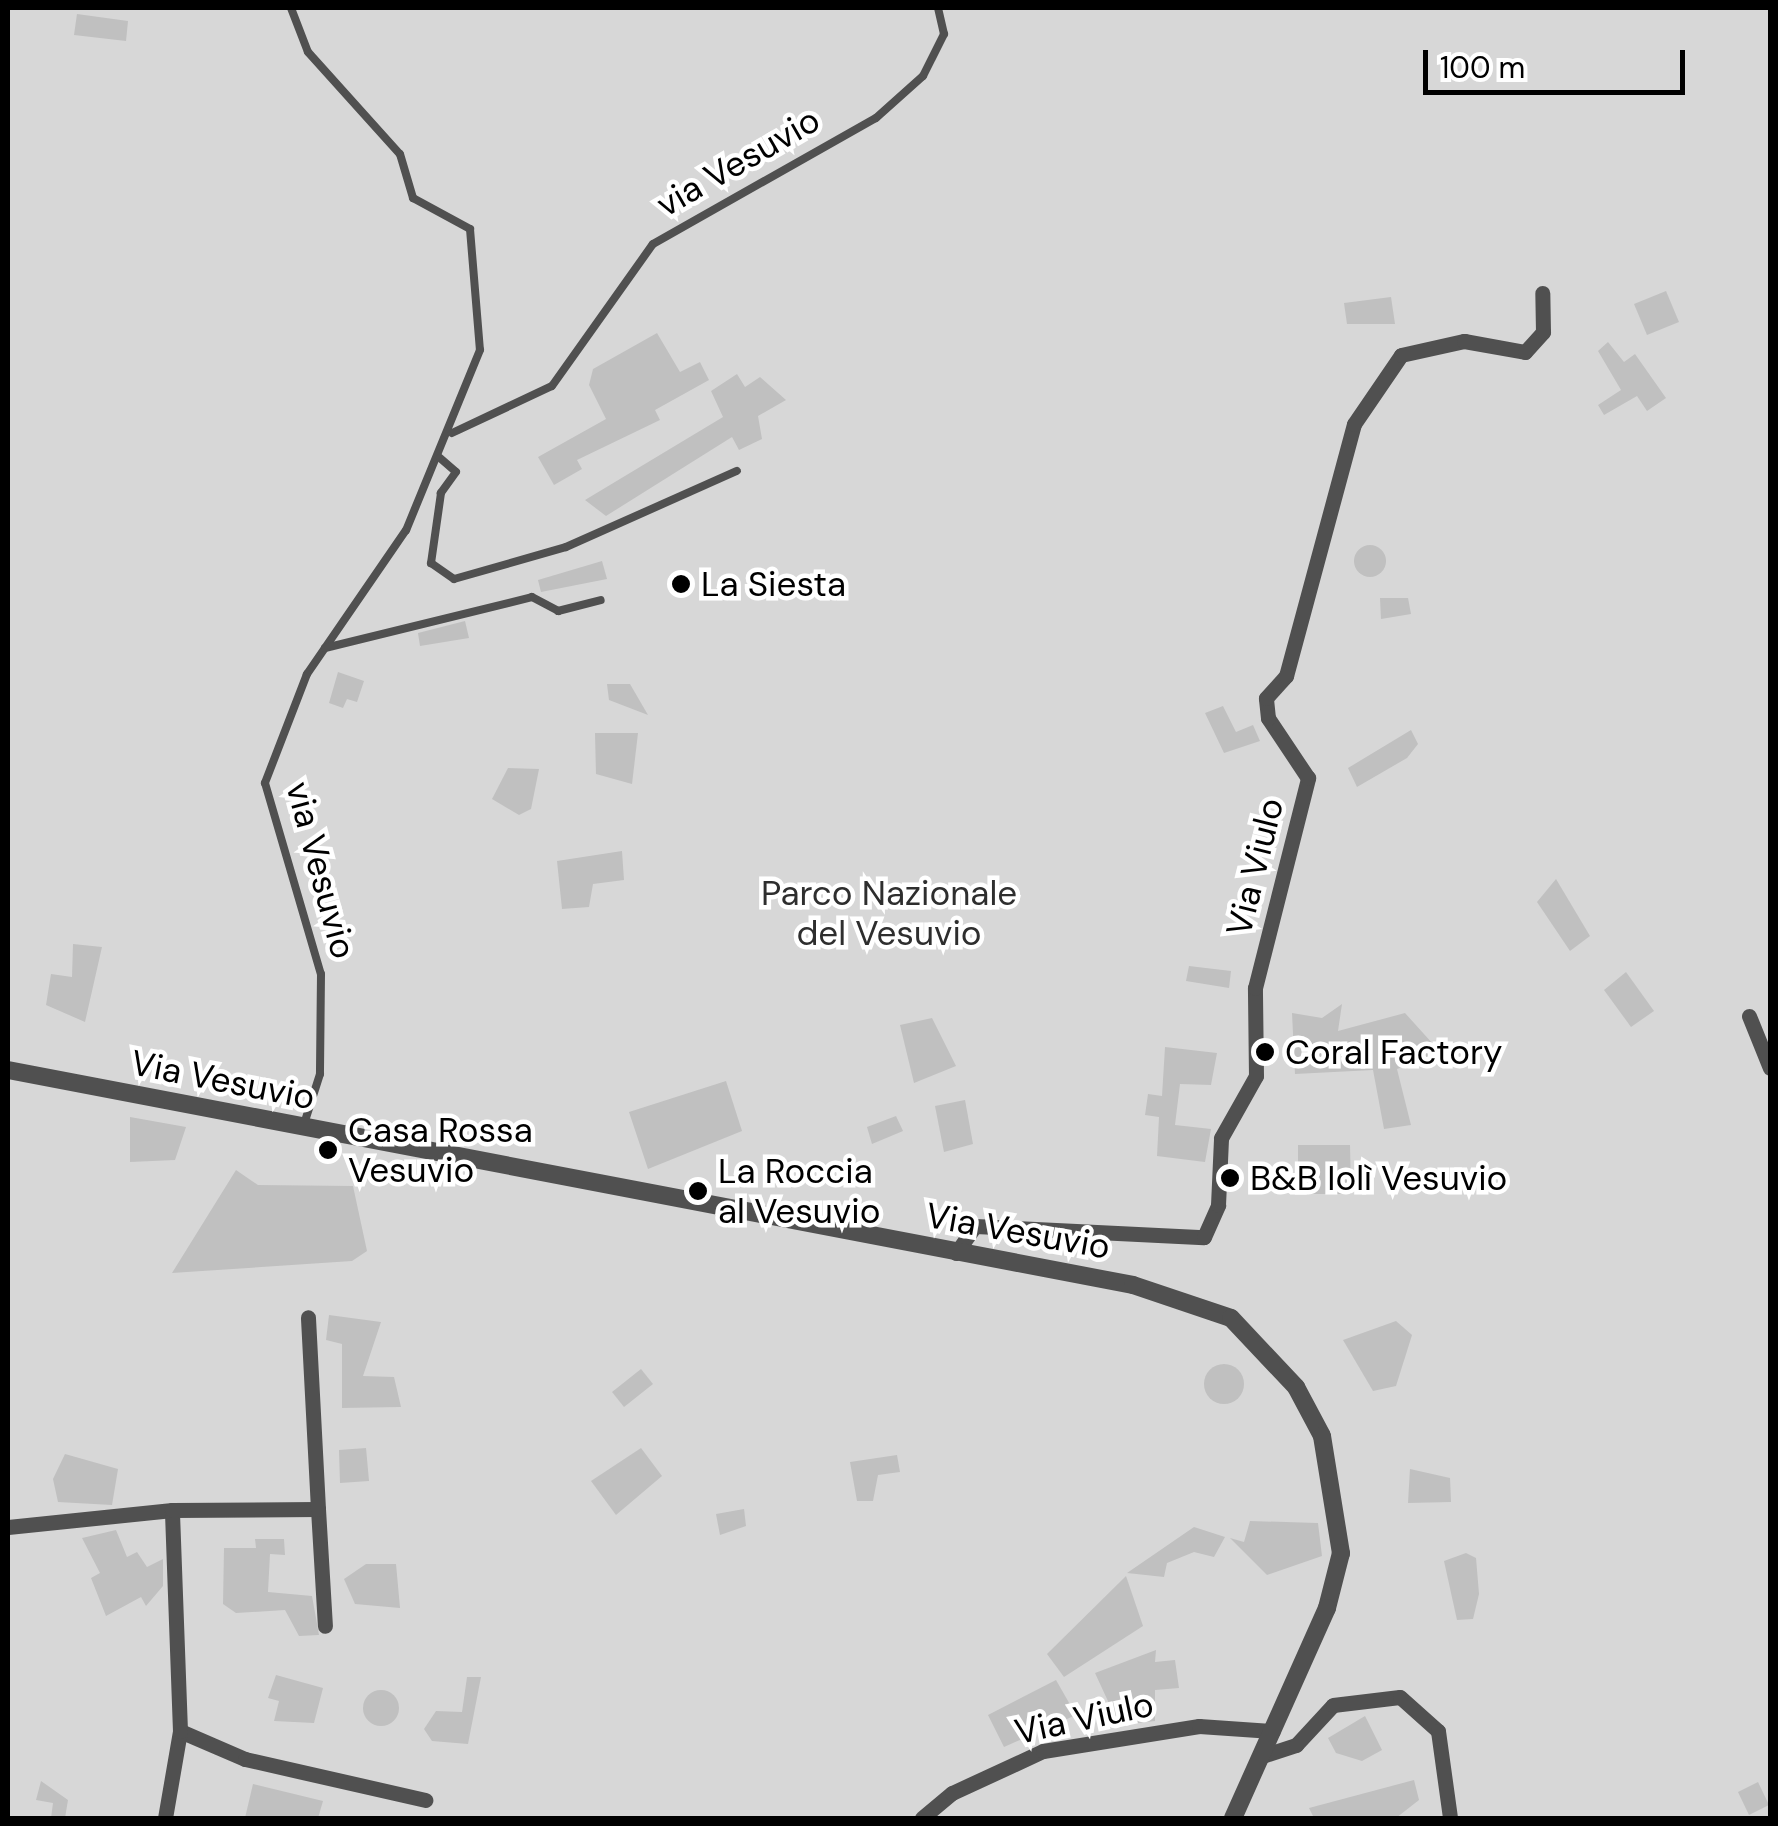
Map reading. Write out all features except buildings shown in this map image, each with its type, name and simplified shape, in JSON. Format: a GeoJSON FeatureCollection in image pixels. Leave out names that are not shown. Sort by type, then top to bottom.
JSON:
{"type":"FeatureCollection","features":[{"type":"Feature","properties":{"kind":"street","name":"Via Viulo"},"geometry":{"type":"LineString","coordinates":[[956,1253],[975,1226],[1204,1237],[1218,1205],[1220,1138],[1256,1076],[1255,988],[1308,778],[1268,718],[1266,698],[1290,662],[1354,424],[1401,355],[1464,341],[1525,352],[1543,332],[1542,292]]}},
{"type":"Feature","properties":{"kind":"street"},"geometry":{"type":"LineString","coordinates":[[1748,1016],[1770,1068]]}},
{"type":"Feature","properties":{"kind":"street","name":"Via Vesuvio"},"geometry":{"type":"LineString","coordinates":[[8,1070],[1190,1299],[1231,1318],[1296,1387],[1322,1436],[1341,1553],[1327,1608],[1232,1818]]}},
{"type":"Feature","properties":{"kind":"street"},"geometry":{"type":"LineString","coordinates":[[308,1317],[325,1626]]}},
{"type":"Feature","properties":{"kind":"street"},"geometry":{"type":"LineString","coordinates":[[8,1526],[172,1510],[318,1509]]}},
{"type":"Feature","properties":{"kind":"street"},"geometry":{"type":"LineString","coordinates":[[166,1818],[180,1731],[172,1510]]}},
{"type":"Feature","properties":{"kind":"street"},"geometry":{"type":"LineString","coordinates":[[1262,1756],[1296,1745],[1334,1705],[1400,1696],[1438,1731],[1450,1818]]}},
{"type":"Feature","properties":{"kind":"street","name":"Via Viulo"},"geometry":{"type":"LineString","coordinates":[[922,1818],[952,1793],[1043,1751],[1199,1726],[1273,1731]]}},
{"type":"Feature","properties":{"kind":"street"},"geometry":{"type":"LineString","coordinates":[[180,1731],[245,1760],[425,1800]]}},
{"type":"Feature","properties":{"kind":"lane","name":"via Vesuvio"},"geometry":{"type":"LineString","coordinates":[[291,8],[308,52],[400,154],[413,198],[470,229],[480,350],[452,432],[406,530],[325,648],[281,725],[265,783],[321,974],[320,1074],[303,1129]]}},
{"type":"Feature","properties":{"kind":"lane","name":"via Vesuvio"},"geometry":{"type":"LineString","coordinates":[[452,432],[552,386],[653,244],[818,142],[876,118],[924,76],[944,34],[938,8]]}},
{"type":"Feature","properties":{"kind":"lane"},"geometry":{"type":"LineString","coordinates":[[440,458],[456,472],[442,493],[432,562],[454,579],[566,547],[736,471]]}},
{"type":"Feature","properties":{"kind":"lane"},"geometry":{"type":"LineString","coordinates":[[325,648],[532,598],[558,611],[601,600]]}},
{"type":"Feature","properties":{"kind":"green space","name":"Parco Nazionale del Vesuvio"},"geometry":{"type":"Polygon","coordinates":[[[8,8],[1770,8],[1770,1818],[8,1818],[8,8]]]}},
{"type":"Feature","properties":{"kind":"place","name":"La Siesta"},"geometry":{"type":"Point","coordinates":[681,584]}},
{"type":"Feature","properties":{"kind":"place","name":"Coral Factory"},"geometry":{"type":"Point","coordinates":[1265,1052]}},
{"type":"Feature","properties":{"kind":"place","name":"Casa Rossa Vesuvio"},"geometry":{"type":"Point","coordinates":[328,1150]}},
{"type":"Feature","properties":{"kind":"place","name":"B&B Iolì Vesuvio"},"geometry":{"type":"Point","coordinates":[1230,1178]}},
{"type":"Feature","properties":{"kind":"place","name":"La Roccia al Vesuvio"},"geometry":{"type":"Point","coordinates":[698,1191]}}]}
